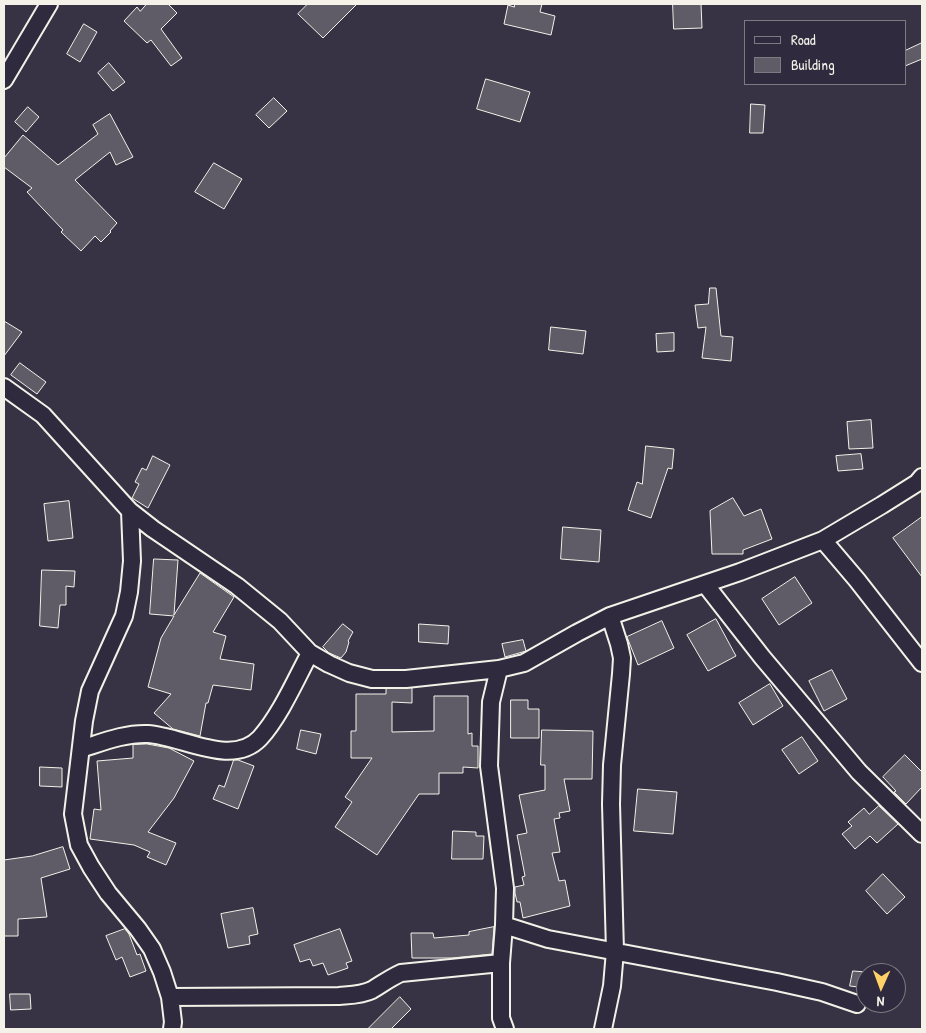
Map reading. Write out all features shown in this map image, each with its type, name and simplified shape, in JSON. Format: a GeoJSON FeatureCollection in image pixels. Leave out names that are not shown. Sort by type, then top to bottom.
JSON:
{"type":"FeatureCollection","features":[{"type":"Feature","properties":{"kind":"street"},"geometry":{"type":"LineString","coordinates":[[4,80],[49,4]]}},
{"type":"Feature","properties":{"kind":"street"},"geometry":{"type":"LineString","coordinates":[[4,387],[42,415],[130,511],[153,529],[237,586],[280,621],[310,653],[348,673],[372,679],[406,678],[499,669],[524,663],[610,616],[705,584],[823,540],[920,482]]}},
{"type":"Feature","properties":{"kind":"street"},"geometry":{"type":"LineString","coordinates":[[130,511],[132,561],[129,592],[124,616],[90,691],[73,814],[79,845],[108,893],[152,949],[170,997],[172,1029]]}},
{"type":"Feature","properties":{"kind":"street"},"geometry":{"type":"LineString","coordinates":[[823,540],[922,662]]}},
{"type":"Feature","properties":{"kind":"street"},"geometry":{"type":"LineString","coordinates":[[705,584],[762,657],[854,765],[922,834]]}},
{"type":"Feature","properties":{"kind":"street"},"geometry":{"type":"LineString","coordinates":[[603,1029],[612,986],[615,951],[611,804],[612,765],[622,658],[610,616]]}},
{"type":"Feature","properties":{"kind":"street"},"geometry":{"type":"LineString","coordinates":[[81,748],[120,736],[148,734],[214,750],[241,750],[259,739],[274,720],[310,653]]}},
{"type":"Feature","properties":{"kind":"street"},"geometry":{"type":"LineString","coordinates":[[499,669],[490,702],[489,757],[505,888],[501,963],[501,1018],[505,1029]]}},
{"type":"Feature","properties":{"kind":"street"},"geometry":{"type":"LineString","coordinates":[[504,925],[548,939],[777,982],[822,992],[856,1004]]}},
{"type":"Feature","properties":{"kind":"street"},"geometry":{"type":"LineString","coordinates":[[170,997],[339,996],[358,994],[371,990],[401,973],[501,963]]}},
{"type":"Feature","properties":{"kind":"building"},"geometry":{"type":"Polygon","coordinates":[[[147,4],[168,4],[177,13],[161,29],[182,58],[171,66],[151,40],[147,43],[124,21],[137,7],[140,11],[147,4]]]}},
{"type":"Feature","properties":{"kind":"building"},"geometry":{"type":"Polygon","coordinates":[[[308,4],[357,4],[323,38],[298,14],[308,4]]]}},
{"type":"Feature","properties":{"kind":"building"},"geometry":{"type":"Polygon","coordinates":[[[515,4],[542,4],[540,12],[555,16],[551,35],[504,24],[508,5],[514,7],[515,4]]]}},
{"type":"Feature","properties":{"kind":"building"},"geometry":{"type":"Polygon","coordinates":[[[673,4],[701,4],[702,28],[674,29],[673,4]]]}},
{"type":"Feature","properties":{"kind":"building"},"geometry":{"type":"Polygon","coordinates":[[[84,24],[97,32],[80,62],[67,54],[84,24]]]}},
{"type":"Feature","properties":{"kind":"building"},"geometry":{"type":"Polygon","coordinates":[[[922,43],[922,59],[906,66],[906,51],[922,43]]]}},
{"type":"Feature","properties":{"kind":"building"},"geometry":{"type":"Polygon","coordinates":[[[109,63],[125,82],[113,91],[98,73],[109,63]]]}},
{"type":"Feature","properties":{"kind":"building"},"geometry":{"type":"Polygon","coordinates":[[[486,79],[530,92],[520,122],[477,109],[486,79]]]}},
{"type":"Feature","properties":{"kind":"building"},"geometry":{"type":"Polygon","coordinates":[[[274,98],[287,111],[269,128],[256,115],[274,98]]]}},
{"type":"Feature","properties":{"kind":"building"},"geometry":{"type":"Polygon","coordinates":[[[751,104],[765,105],[763,133],[750,133],[751,104]]]}},
{"type":"Feature","properties":{"kind":"building"},"geometry":{"type":"Polygon","coordinates":[[[28,107],[39,117],[26,132],[15,122],[28,107]]]}},
{"type":"Feature","properties":{"kind":"building"},"geometry":{"type":"Polygon","coordinates":[[[110,114],[133,157],[116,165],[110,152],[75,180],[117,223],[101,242],[95,236],[81,251],[61,232],[63,230],[27,192],[32,188],[4,167],[4,158],[23,135],[58,165],[98,134],[93,125],[110,114]]]}},
{"type":"Feature","properties":{"kind":"building"},"geometry":{"type":"Polygon","coordinates":[[[214,163],[242,179],[224,209],[195,192],[214,163]]]}},
{"type":"Feature","properties":{"kind":"building"},"geometry":{"type":"Polygon","coordinates":[[[710,288],[716,288],[721,336],[733,337],[731,361],[702,358],[706,327],[698,328],[695,305],[708,304],[710,288]]]}},
{"type":"Feature","properties":{"kind":"building"},"geometry":{"type":"Polygon","coordinates":[[[4,321],[22,332],[4,356],[4,321]]]}},
{"type":"Feature","properties":{"kind":"building"},"geometry":{"type":"Polygon","coordinates":[[[551,327],[586,331],[583,354],[549,350],[551,327]]]}},
{"type":"Feature","properties":{"kind":"building"},"geometry":{"type":"Polygon","coordinates":[[[674,333],[674,351],[657,352],[656,334],[674,333]]]}},
{"type":"Feature","properties":{"kind":"building"},"geometry":{"type":"Polygon","coordinates":[[[20,363],[46,382],[37,394],[11,375],[20,363]]]}},
{"type":"Feature","properties":{"kind":"building"},"geometry":{"type":"Polygon","coordinates":[[[871,420],[873,448],[849,449],[847,422],[871,420]]]}},
{"type":"Feature","properties":{"kind":"building"},"geometry":{"type":"Polygon","coordinates":[[[646,446],[674,449],[672,469],[668,468],[651,518],[628,510],[637,482],[642,484],[646,446]]]}},
{"type":"Feature","properties":{"kind":"building"},"geometry":{"type":"Polygon","coordinates":[[[861,454],[863,469],[838,471],[836,456],[861,454]]]}},
{"type":"Feature","properties":{"kind":"building"},"geometry":{"type":"Polygon","coordinates":[[[153,456],[170,465],[148,508],[132,498],[139,484],[135,482],[142,468],[146,470],[153,456]]]}},
{"type":"Feature","properties":{"kind":"building"},"geometry":{"type":"Polygon","coordinates":[[[733,498],[744,516],[761,509],[772,539],[743,550],[743,554],[712,554],[710,511],[733,498]]]}},
{"type":"Feature","properties":{"kind":"building"},"geometry":{"type":"Polygon","coordinates":[[[69,501],[73,538],[48,541],[44,504],[69,501]]]}},
{"type":"Feature","properties":{"kind":"building"},"geometry":{"type":"Polygon","coordinates":[[[922,517],[922,577],[893,538],[922,517]]]}},
{"type":"Feature","properties":{"kind":"building"},"geometry":{"type":"Polygon","coordinates":[[[563,527],[601,530],[599,562],[561,559],[563,527]]]}},
{"type":"Feature","properties":{"kind":"building"},"geometry":{"type":"Polygon","coordinates":[[[154,559],[178,560],[174,615],[200,573],[234,597],[213,632],[226,636],[220,659],[254,664],[251,690],[213,685],[208,703],[206,703],[200,736],[173,729],[154,713],[171,694],[148,687],[161,638],[174,616],[150,614],[154,559]]]}},
{"type":"Feature","properties":{"kind":"building"},"geometry":{"type":"Polygon","coordinates":[[[42,570],[75,571],[74,587],[66,586],[66,605],[60,605],[58,628],[40,626],[42,570]]]}},
{"type":"Feature","properties":{"kind":"building"},"geometry":{"type":"Polygon","coordinates":[[[795,577],[812,603],[779,625],[762,599],[795,577]]]}},
{"type":"Feature","properties":{"kind":"building"},"geometry":{"type":"Polygon","coordinates":[[[716,619],[736,656],[708,671],[687,635],[716,619]]]}},
{"type":"Feature","properties":{"kind":"building"},"geometry":{"type":"Polygon","coordinates":[[[662,621],[674,648],[638,665],[627,637],[662,621]]]}},
{"type":"Feature","properties":{"kind":"building"},"geometry":{"type":"Polygon","coordinates":[[[343,624],[353,632],[348,641],[346,652],[341,658],[329,653],[323,647],[343,624]]]}},
{"type":"Feature","properties":{"kind":"building"},"geometry":{"type":"Polygon","coordinates":[[[419,624],[449,626],[448,644],[419,642],[419,624]]]}},
{"type":"Feature","properties":{"kind":"building"},"geometry":{"type":"Polygon","coordinates":[[[523,640],[526,651],[505,657],[502,644],[523,640]]]}},
{"type":"Feature","properties":{"kind":"building"},"geometry":{"type":"Polygon","coordinates":[[[832,670],[847,699],[824,711],[809,681],[832,670]]]}},
{"type":"Feature","properties":{"kind":"building"},"geometry":{"type":"Polygon","coordinates":[[[770,684],[783,706],[753,725],[739,703],[770,684]]]}},
{"type":"Feature","properties":{"kind":"building"},"geometry":{"type":"Polygon","coordinates":[[[412,688],[412,703],[392,702],[392,732],[434,731],[434,696],[468,696],[468,734],[472,733],[472,746],[478,746],[478,768],[463,767],[463,773],[439,773],[439,794],[419,794],[377,855],[335,827],[352,802],[345,797],[372,758],[351,758],[351,731],[356,731],[356,694],[386,694],[386,689],[412,688]]]}},
{"type":"Feature","properties":{"kind":"building"},"geometry":{"type":"Polygon","coordinates":[[[511,700],[528,700],[528,709],[539,709],[539,738],[511,738],[511,700]]]}},
{"type":"Feature","properties":{"kind":"building"},"geometry":{"type":"Polygon","coordinates":[[[301,730],[321,734],[316,754],[297,749],[301,730]]]}},
{"type":"Feature","properties":{"kind":"building"},"geometry":{"type":"Polygon","coordinates":[[[542,730],[593,731],[592,779],[564,779],[570,811],[559,813],[560,818],[554,819],[560,852],[552,853],[559,881],[565,880],[570,906],[523,918],[520,902],[517,902],[515,893],[515,887],[524,885],[522,877],[525,876],[517,835],[527,833],[519,795],[545,790],[545,765],[541,765],[542,730]]]}},
{"type":"Feature","properties":{"kind":"building"},"geometry":{"type":"Polygon","coordinates":[[[802,737],[818,761],[799,774],[782,750],[802,737]]]}},
{"type":"Feature","properties":{"kind":"building"},"geometry":{"type":"Polygon","coordinates":[[[147,744],[169,748],[194,761],[174,798],[148,832],[176,843],[166,865],[147,857],[150,852],[134,845],[90,839],[94,809],[101,810],[97,761],[133,758],[133,745],[147,744]]]}},
{"type":"Feature","properties":{"kind":"building"},"geometry":{"type":"Polygon","coordinates":[[[905,755],[922,772],[922,787],[906,804],[883,777],[905,755]]]}},
{"type":"Feature","properties":{"kind":"building"},"geometry":{"type":"Polygon","coordinates":[[[234,760],[254,766],[238,809],[213,799],[219,785],[224,787],[234,760]]]}},
{"type":"Feature","properties":{"kind":"building"},"geometry":{"type":"Polygon","coordinates":[[[40,767],[62,768],[62,787],[40,786],[40,767]]]}},
{"type":"Feature","properties":{"kind":"building"},"geometry":{"type":"Polygon","coordinates":[[[638,789],[677,792],[673,834],[634,831],[638,789]]]}},
{"type":"Feature","properties":{"kind":"building"},"geometry":{"type":"Polygon","coordinates":[[[879,806],[898,824],[877,843],[870,836],[855,849],[842,834],[852,826],[848,822],[864,808],[869,814],[879,806]]]}},
{"type":"Feature","properties":{"kind":"building"},"geometry":{"type":"Polygon","coordinates":[[[453,831],[476,832],[476,836],[484,836],[483,859],[452,859],[453,831]]]}},
{"type":"Feature","properties":{"kind":"building"},"geometry":{"type":"Polygon","coordinates":[[[63,847],[70,869],[41,878],[47,917],[18,919],[18,936],[4,936],[4,860],[32,856],[63,847]]]}},
{"type":"Feature","properties":{"kind":"building"},"geometry":{"type":"Polygon","coordinates":[[[883,874],[905,897],[887,914],[866,891],[883,874]]]}},
{"type":"Feature","properties":{"kind":"building"},"geometry":{"type":"Polygon","coordinates":[[[253,908],[258,934],[249,936],[250,944],[228,948],[221,914],[253,908]]]}},
{"type":"Feature","properties":{"kind":"building"},"geometry":{"type":"Polygon","coordinates":[[[494,927],[492,954],[452,958],[412,958],[411,933],[433,933],[434,938],[469,935],[469,932],[494,927]]]}},
{"type":"Feature","properties":{"kind":"building"},"geometry":{"type":"Polygon","coordinates":[[[125,929],[129,934],[137,955],[140,954],[146,971],[130,977],[122,957],[116,960],[106,936],[125,929]]]}},
{"type":"Feature","properties":{"kind":"building"},"geometry":{"type":"Polygon","coordinates":[[[340,929],[352,961],[346,963],[348,968],[328,975],[323,963],[313,966],[310,959],[300,962],[294,945],[340,929]]]}},
{"type":"Feature","properties":{"kind":"building"},"geometry":{"type":"Polygon","coordinates":[[[853,971],[856,971],[856,987],[850,986],[853,971]]]}},
{"type":"Feature","properties":{"kind":"building"},"geometry":{"type":"Polygon","coordinates":[[[10,994],[30,994],[31,1009],[11,1010],[10,994]]]}},
{"type":"Feature","properties":{"kind":"building"},"geometry":{"type":"Polygon","coordinates":[[[400,997],[411,1009],[391,1029],[368,1029],[400,997]]]}}]}
